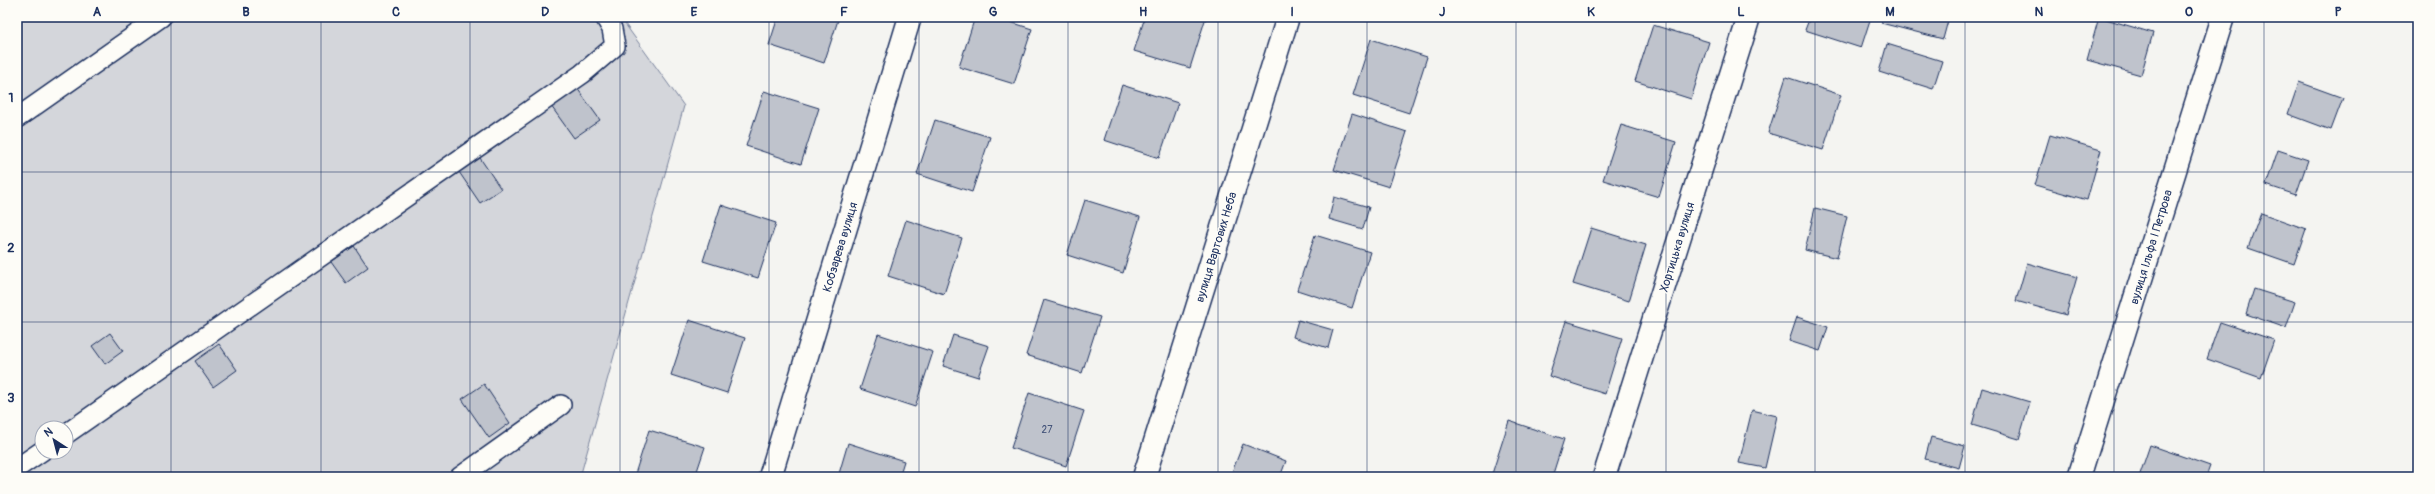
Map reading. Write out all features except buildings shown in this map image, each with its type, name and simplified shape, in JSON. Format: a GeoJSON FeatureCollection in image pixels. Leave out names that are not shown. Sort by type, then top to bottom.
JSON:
{"type":"FeatureCollection","features":[{"type":"Feature","properties":{"kind":"street","name":"Кобзарева вулиця"},"geometry":{"type":"LineString","coordinates":[[770,477],[910,17]]}},
{"type":"Feature","properties":{"kind":"street","name":"вулиця Вартових Неба"},"geometry":{"type":"LineString","coordinates":[[1144,477],[1288,17]]}},
{"type":"Feature","properties":{"kind":"street","name":"Хортицька вулиця"},"geometry":{"type":"LineString","coordinates":[[1604,477],[1749,17]]}},
{"type":"Feature","properties":{"kind":"street","name":"вулиця Ільфа І Петрова"},"geometry":{"type":"LineString","coordinates":[[2079,477],[2223,17]]}},
{"type":"Feature","properties":{"kind":"lane"},"geometry":{"type":"LineString","coordinates":[[17,118],[161,17]]}},
{"type":"Feature","properties":{"kind":"lane"},"geometry":{"type":"LineString","coordinates":[[74,428],[582,74],[615,46],[612,29],[605,17]]}},
{"type":"Feature","properties":{"kind":"lane"},"geometry":{"type":"LineString","coordinates":[[460,477],[561,405]]}},
{"type":"Feature","properties":{"kind":"lane"},"geometry":{"type":"LineString","coordinates":[[17,468],[34,456]]}},
{"type":"Feature","properties":{"kind":"shaded area"},"geometry":{"type":"Polygon","coordinates":[[[17,17],[620,17],[684,106],[580,477],[17,477],[17,17]]]}}]}
